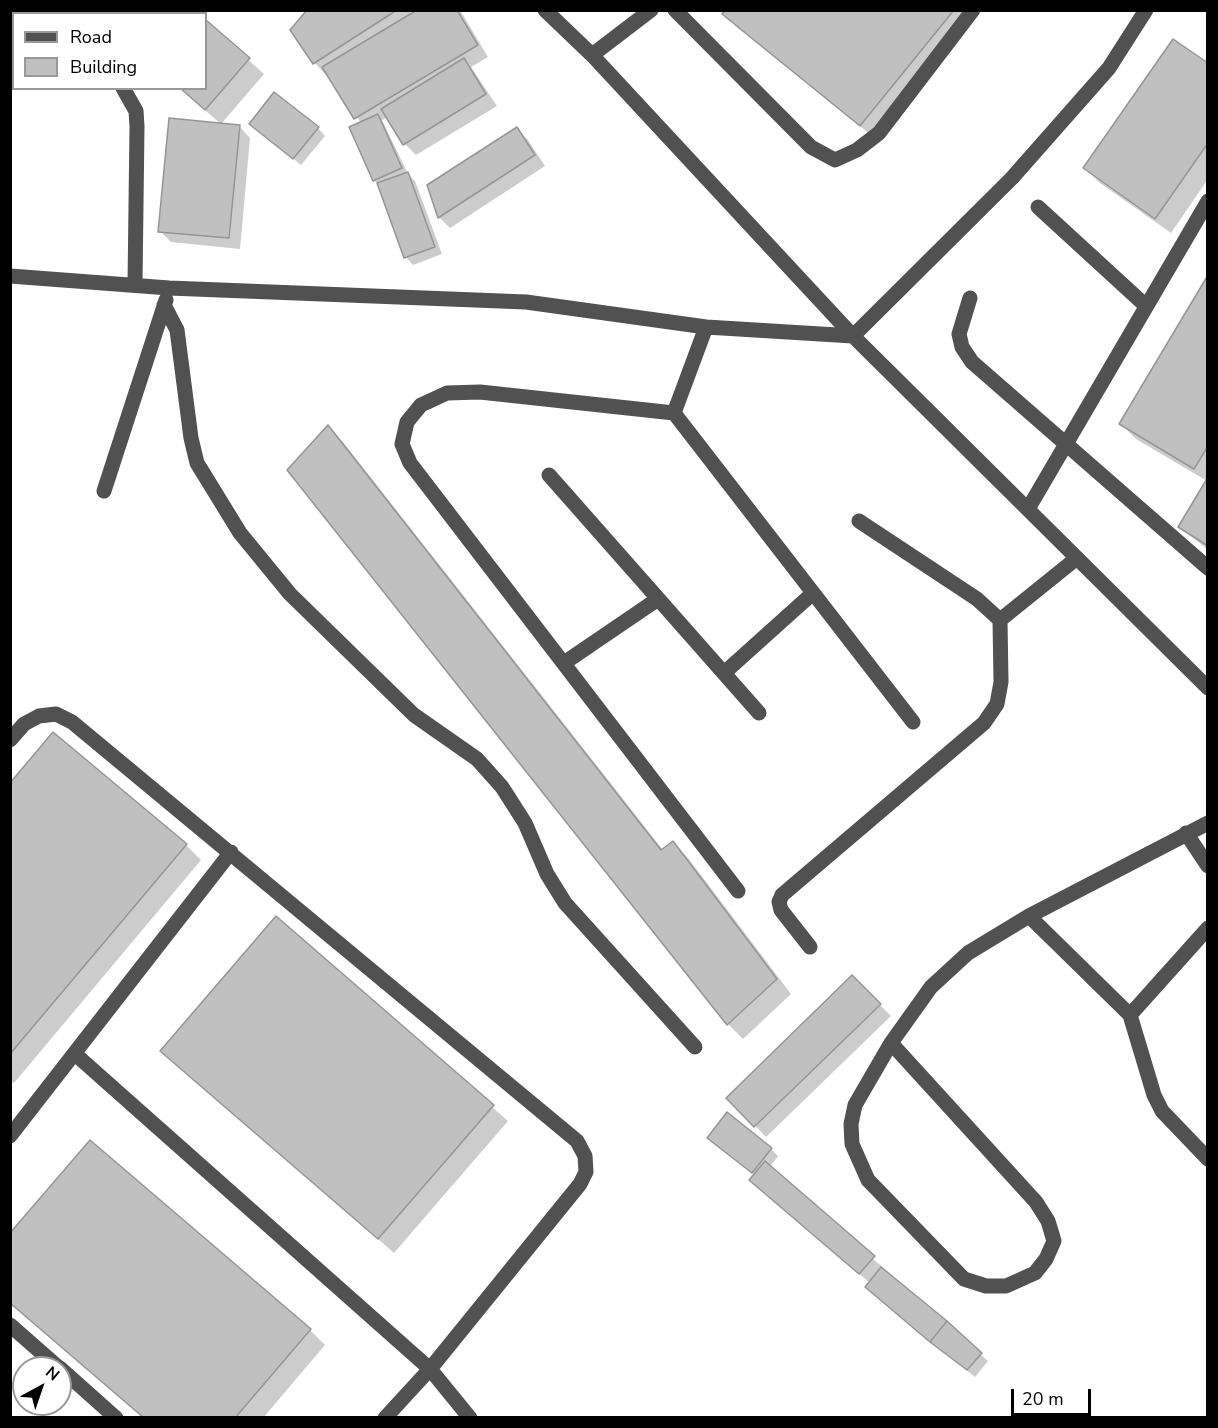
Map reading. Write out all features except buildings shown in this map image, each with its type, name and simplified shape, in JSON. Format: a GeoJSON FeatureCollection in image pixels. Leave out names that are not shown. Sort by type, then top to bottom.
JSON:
{"type":"FeatureCollection","features":[{"type":"Feature","properties":{"kind":"street"},"geometry":{"type":"LineString","coordinates":[[546,10],[592,55],[853,336],[1208,688]]}},
{"type":"Feature","properties":{"kind":"street"},"geometry":{"type":"LineString","coordinates":[[592,55],[651,10]]}},
{"type":"Feature","properties":{"kind":"street"},"geometry":{"type":"LineString","coordinates":[[675,10],[811,147],[835,160],[857,150],[879,134],[973,10]]}},
{"type":"Feature","properties":{"kind":"street"},"geometry":{"type":"LineString","coordinates":[[10,276],[169,288],[526,302],[706,327],[853,336],[1012,178],[1109,68],[1146,10]]}},
{"type":"Feature","properties":{"kind":"street"},"geometry":{"type":"LineString","coordinates":[[124,90],[136,111],[138,126],[135,284]]}},
{"type":"Feature","properties":{"kind":"street"},"geometry":{"type":"LineString","coordinates":[[1028,508],[1208,201]]}},
{"type":"Feature","properties":{"kind":"street"},"geometry":{"type":"LineString","coordinates":[[1038,207],[1146,306]]}},
{"type":"Feature","properties":{"kind":"street"},"geometry":{"type":"LineString","coordinates":[[104,491],[169,288]]}},
{"type":"Feature","properties":{"kind":"street"},"geometry":{"type":"LineString","coordinates":[[970,298],[959,334],[962,347],[972,362],[1208,568]]}},
{"type":"Feature","properties":{"kind":"street"},"geometry":{"type":"LineString","coordinates":[[164,305],[177,330],[191,438],[197,463],[240,533],[290,594],[414,715],[477,759],[496,780],[525,824],[547,874],[565,903],[695,1047]]}},
{"type":"Feature","properties":{"kind":"street"},"geometry":{"type":"LineString","coordinates":[[674,413],[706,327]]}},
{"type":"Feature","properties":{"kind":"street"},"geometry":{"type":"LineString","coordinates":[[738,891],[411,463],[402,444],[407,422],[421,405],[447,393],[480,392],[674,413],[913,723]]}},
{"type":"Feature","properties":{"kind":"street"},"geometry":{"type":"LineString","coordinates":[[549,475],[759,713]]}},
{"type":"Feature","properties":{"kind":"street"},"geometry":{"type":"LineString","coordinates":[[810,947],[781,910],[779,902],[782,895],[984,723],[997,704],[1001,682],[1000,620],[977,599],[859,521]]}},
{"type":"Feature","properties":{"kind":"street"},"geometry":{"type":"LineString","coordinates":[[1000,620],[1077,558]]}},
{"type":"Feature","properties":{"kind":"street"},"geometry":{"type":"LineString","coordinates":[[724,673],[813,593]]}},
{"type":"Feature","properties":{"kind":"street"},"geometry":{"type":"LineString","coordinates":[[564,663],[658,599]]}},
{"type":"Feature","properties":{"kind":"street"},"geometry":{"type":"LineString","coordinates":[[10,740],[24,724],[39,716],[56,714],[72,722],[577,1141],[585,1156],[586,1172],[580,1184],[430,1369],[385,1418]]}},
{"type":"Feature","properties":{"kind":"street"},"geometry":{"type":"LineString","coordinates":[[891,1043],[1036,1203],[1048,1221],[1054,1241],[1046,1259],[1035,1273],[1006,1286],[986,1286],[964,1279],[868,1180],[852,1144],[851,1124],[855,1105],[891,1043],[931,987],[968,952],[1029,916],[1208,823]]}},
{"type":"Feature","properties":{"kind":"street"},"geometry":{"type":"LineString","coordinates":[[1186,833],[1208,866]]}},
{"type":"Feature","properties":{"kind":"street"},"geometry":{"type":"LineString","coordinates":[[10,1136],[231,852]]}},
{"type":"Feature","properties":{"kind":"street"},"geometry":{"type":"LineString","coordinates":[[1029,916],[1130,1015],[1154,1095],[1162,1111],[1208,1159]]}},
{"type":"Feature","properties":{"kind":"street"},"geometry":{"type":"LineString","coordinates":[[1130,1015],[1208,928]]}},
{"type":"Feature","properties":{"kind":"street"},"geometry":{"type":"LineString","coordinates":[[75,1054],[430,1369],[470,1418]]}},
{"type":"Feature","properties":{"kind":"street"},"geometry":{"type":"LineString","coordinates":[[10,1325],[46,1356]]}},
{"type":"Feature","properties":{"kind":"street"},"geometry":{"type":"LineString","coordinates":[[72,1379],[116,1418]]}}]}
